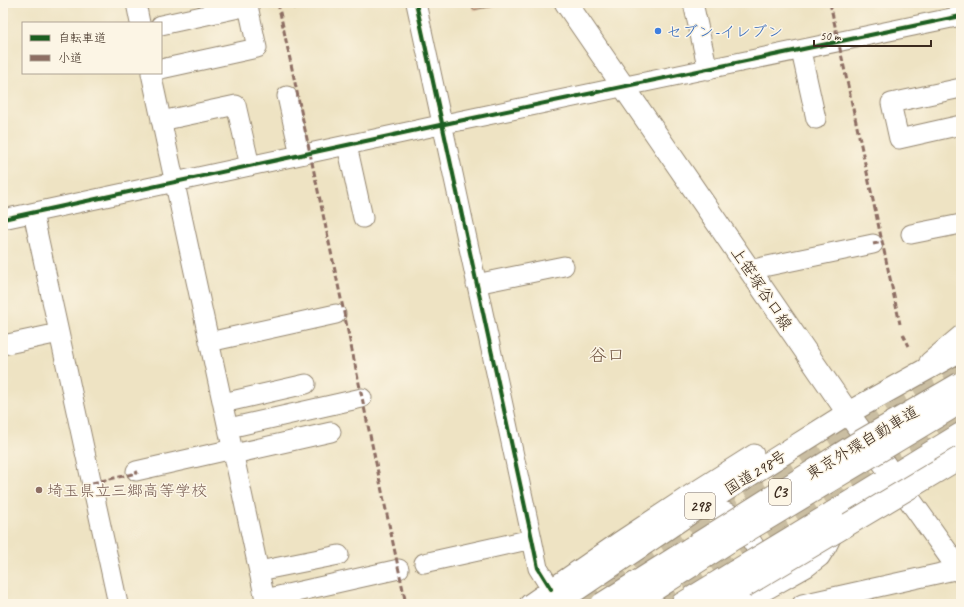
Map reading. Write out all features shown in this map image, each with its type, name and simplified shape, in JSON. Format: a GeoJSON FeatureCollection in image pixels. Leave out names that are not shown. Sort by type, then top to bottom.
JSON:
{"type":"FeatureCollection","features":[{"type":"Feature","properties":{"kind":"main road","name":"上笹塚谷口線"},"geometry":{"type":"LineString","coordinates":[[566,3],[848,413],[960,571]]}},
{"type":"Feature","properties":{"kind":"main road","name":"国道298号"},"geometry":{"type":"LineString","coordinates":[[553,596],[704,498],[848,413],[961,350]]}},
{"type":"Feature","properties":{"kind":"main road","name":"東京外環自動車道"},"geometry":{"type":"LineString","coordinates":[[602,604],[856,444],[961,383]]}},
{"type":"Feature","properties":{"kind":"main road","name":"東京外環自動車道"},"geometry":{"type":"LineString","coordinates":[[632,604],[733,539],[961,402]]}},
{"type":"Feature","properties":{"kind":"main road"},"geometry":{"type":"LineString","coordinates":[[682,604],[745,589],[837,510],[961,434]]}},
{"type":"Feature","properties":{"kind":"main road"},"geometry":{"type":"LineString","coordinates":[[714,604],[745,589],[961,457]]}},
{"type":"Feature","properties":{"kind":"street"},"geometry":{"type":"LineString","coordinates":[[136,3],[140,22]]}},
{"type":"Feature","properties":{"kind":"street"},"geometry":{"type":"LineString","coordinates":[[416,3],[538,568],[553,596],[529,604]]}},
{"type":"Feature","properties":{"kind":"street"},"geometry":{"type":"LineString","coordinates":[[694,3],[708,70]]}},
{"type":"Feature","properties":{"kind":"street"},"geometry":{"type":"LineString","coordinates":[[162,25],[248,6],[257,48],[162,69]]}},
{"type":"Feature","properties":{"kind":"street"},"geometry":{"type":"LineString","coordinates":[[3,219],[443,124],[623,86],[801,51],[961,16]]}},
{"type":"Feature","properties":{"kind":"street"},"geometry":{"type":"LineString","coordinates":[[801,51],[816,119]]}},
{"type":"Feature","properties":{"kind":"street"},"geometry":{"type":"LineString","coordinates":[[151,74],[234,451],[265,602],[399,569]]}},
{"type":"Feature","properties":{"kind":"street"},"geometry":{"type":"LineString","coordinates":[[961,88],[891,103],[899,139],[961,125]]}},
{"type":"Feature","properties":{"kind":"street"},"geometry":{"type":"LineString","coordinates":[[287,96],[300,155]]}},
{"type":"Feature","properties":{"kind":"street"},"geometry":{"type":"LineString","coordinates":[[161,121],[236,105],[250,166]]}},
{"type":"Feature","properties":{"kind":"street"},"geometry":{"type":"LineString","coordinates":[[346,145],[363,218]]}},
{"type":"Feature","properties":{"kind":"street"},"geometry":{"type":"LineString","coordinates":[[33,213],[118,604]]}},
{"type":"Feature","properties":{"kind":"street"},"geometry":{"type":"LineString","coordinates":[[911,234],[961,224]]}},
{"type":"Feature","properties":{"kind":"street"},"geometry":{"type":"LineString","coordinates":[[749,270],[873,244]]}},
{"type":"Feature","properties":{"kind":"street"},"geometry":{"type":"LineString","coordinates":[[476,284],[564,266]]}},
{"type":"Feature","properties":{"kind":"street"},"geometry":{"type":"LineString","coordinates":[[210,342],[336,314]]}},
{"type":"Feature","properties":{"kind":"street"},"geometry":{"type":"LineString","coordinates":[[3,346],[59,333]]}},
{"type":"Feature","properties":{"kind":"street"},"geometry":{"type":"LineString","coordinates":[[917,374],[939,352],[961,335]]}},
{"type":"Feature","properties":{"kind":"street"},"geometry":{"type":"LineString","coordinates":[[223,403],[306,384]]}},
{"type":"Feature","properties":{"kind":"street"},"geometry":{"type":"LineString","coordinates":[[229,428],[362,398]]}},
{"type":"Feature","properties":{"kind":"street"},"geometry":{"type":"LineString","coordinates":[[136,471],[331,432]]}},
{"type":"Feature","properties":{"kind":"street"},"geometry":{"type":"LineString","coordinates":[[745,589],[760,557],[752,540],[742,525],[729,513],[704,498],[754,454]]}},
{"type":"Feature","properties":{"kind":"street"},"geometry":{"type":"LineString","coordinates":[[745,589],[807,567],[820,557],[827,546],[837,510]]}},
{"type":"Feature","properties":{"kind":"street"},"geometry":{"type":"LineString","coordinates":[[424,563],[532,539]]}},
{"type":"Feature","properties":{"kind":"street"},"geometry":{"type":"LineString","coordinates":[[259,571],[339,555]]}},
{"type":"Feature","properties":{"kind":"street"},"geometry":{"type":"LineString","coordinates":[[802,604],[821,602],[960,571]]}},
{"type":"Feature","properties":{"kind":"building"},"geometry":{"type":"Polygon","coordinates":[[[292,3],[319,3],[319,4],[293,9],[292,3]]]}},
{"type":"Feature","properties":{"kind":"building"},"geometry":{"type":"Polygon","coordinates":[[[472,3],[505,3],[505,4],[473,10],[472,3]]]}},
{"type":"Feature","properties":{"kind":"tunnel"},"geometry":{"type":"LineString","coordinates":[[580,604],[849,432],[961,368]]}},
{"type":"Feature","properties":{"kind":"tunnel"},"geometry":{"type":"LineString","coordinates":[[656,604],[961,416]]}},
{"type":"Feature","properties":{"kind":"marked path"},"geometry":{"type":"LineString","coordinates":[[278,3],[406,604]]}},
{"type":"Feature","properties":{"kind":"marked path"},"geometry":{"type":"LineString","coordinates":[[830,3],[900,324]]}},
{"type":"Feature","properties":{"kind":"marked path"},"geometry":{"type":"LineString","coordinates":[[873,244],[882,242]]}},
{"type":"Feature","properties":{"kind":"marked path"},"geometry":{"type":"LineString","coordinates":[[903,334],[909,346]]}},
{"type":"Feature","properties":{"kind":"marked path"},"geometry":{"type":"LineString","coordinates":[[92,483],[137,473],[136,471]]}},
{"type":"Feature","properties":{"kind":"cycle path"},"geometry":{"type":"LineString","coordinates":[[416,3],[538,568],[551,589]]}},
{"type":"Feature","properties":{"kind":"cycle path"},"geometry":{"type":"LineString","coordinates":[[3,219],[454,122],[961,16]]}},
{"type":"Feature","properties":{"kind":"place","name":"セブン-イレブン"},"geometry":{"type":"Point","coordinates":[658,31]}},
{"type":"Feature","properties":{"kind":"place","name":"埼玉県立三郷高等学校"},"geometry":{"type":"Point","coordinates":[39,490]}},
{"type":"Feature","properties":{"kind":"district","name":"谷口"},"geometry":{"type":"Point","coordinates":[607,355]}}]}
